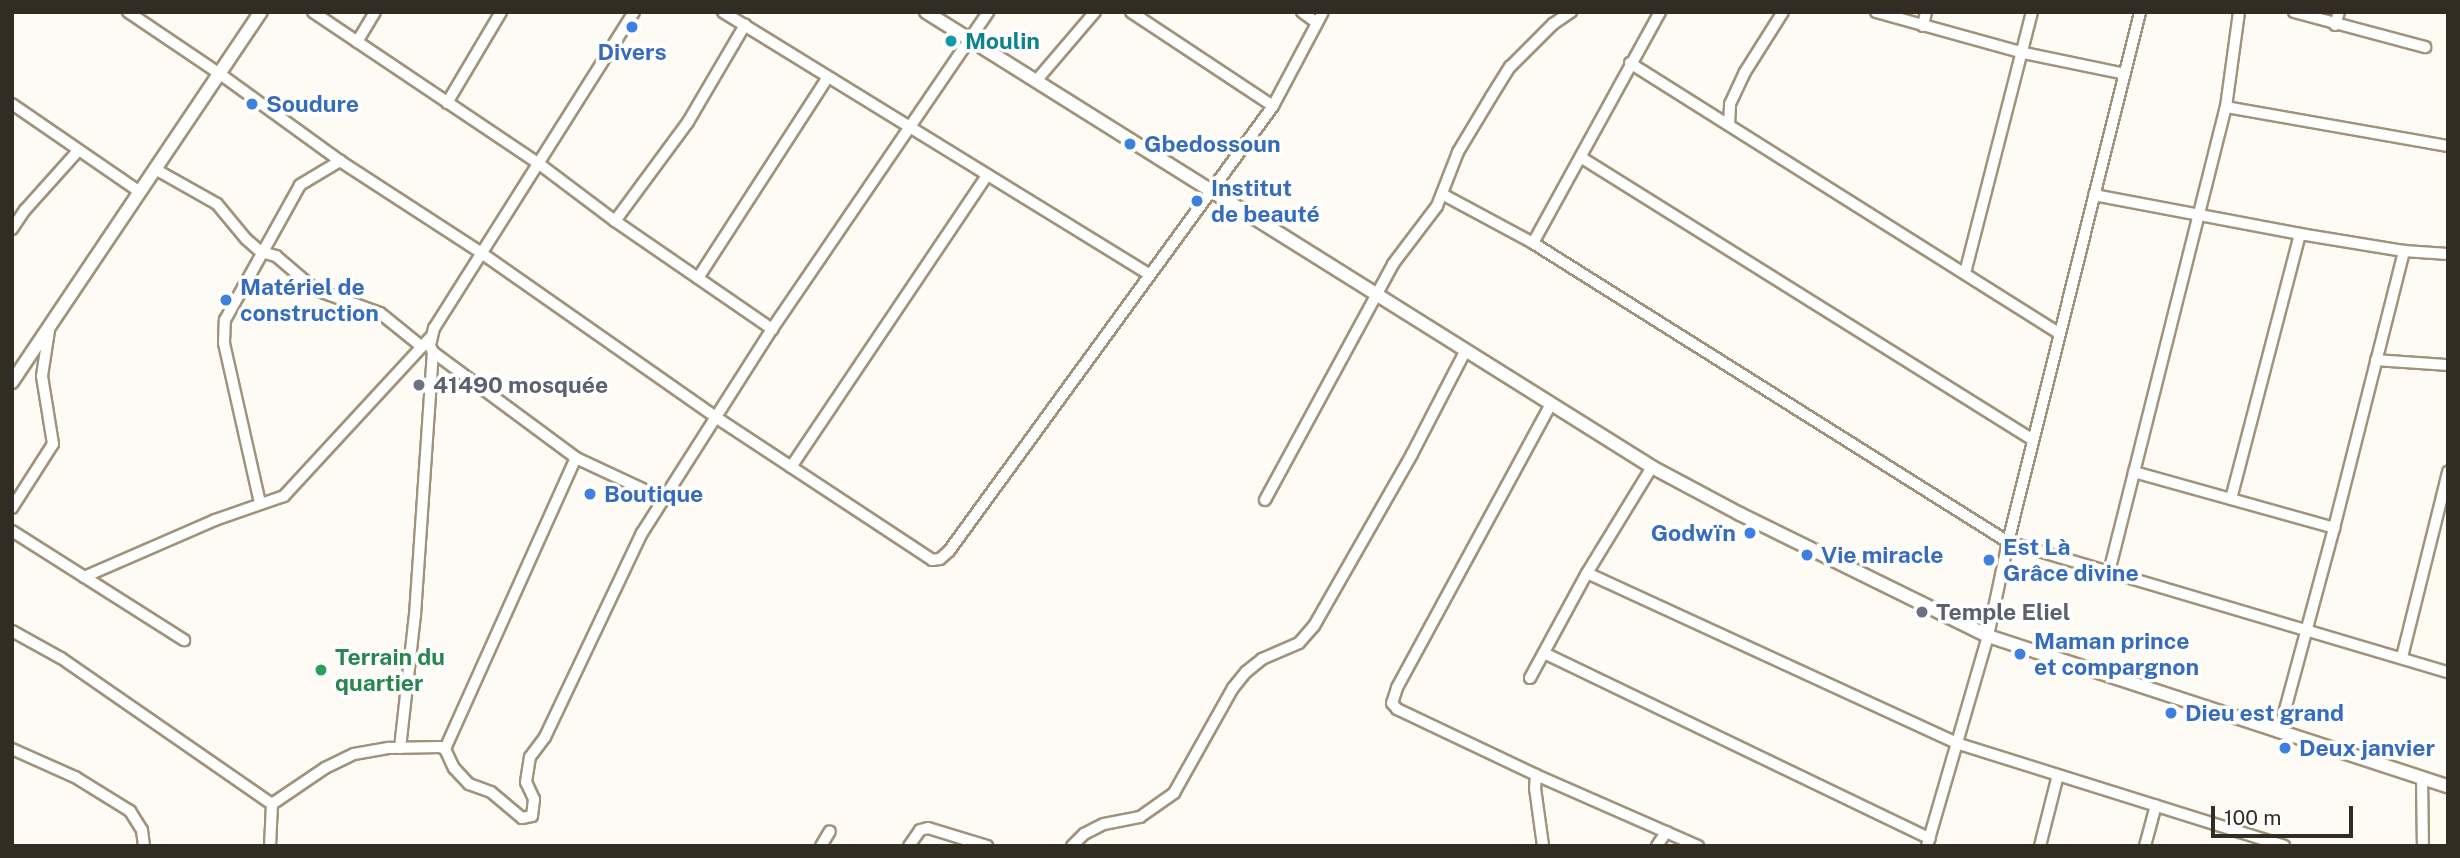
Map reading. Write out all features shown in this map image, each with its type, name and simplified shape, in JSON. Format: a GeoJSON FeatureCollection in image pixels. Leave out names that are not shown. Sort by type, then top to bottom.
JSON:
{"type":"FeatureCollection","features":[{"type":"Feature","properties":{"kind":"street"},"geometry":{"type":"LineString","coordinates":[[128,12],[220,74],[340,161],[480,252],[717,418],[924,557],[940,559],[1273,106],[1323,12]]}},
{"type":"Feature","properties":{"kind":"street"},"geometry":{"type":"LineString","coordinates":[[12,382],[261,12]]}},
{"type":"Feature","properties":{"kind":"street"},"geometry":{"type":"LineString","coordinates":[[313,12],[538,163],[615,221],[772,329]]}},
{"type":"Feature","properties":{"kind":"street"},"geometry":{"type":"LineString","coordinates":[[357,43],[375,12]]}},
{"type":"Feature","properties":{"kind":"street"},"geometry":{"type":"LineString","coordinates":[[447,103],[501,12]]}},
{"type":"Feature","properties":{"kind":"street"},"geometry":{"type":"LineString","coordinates":[[85,577],[260,503],[284,496],[295,487],[326,447],[430,338],[480,252],[634,12]]}},
{"type":"Feature","properties":{"kind":"street"},"geometry":{"type":"LineString","coordinates":[[723,12],[1150,275]]}},
{"type":"Feature","properties":{"kind":"street"},"geometry":{"type":"LineString","coordinates":[[926,12],[1652,467],[1740,514],[1988,636],[2448,786]]}},
{"type":"Feature","properties":{"kind":"street"},"geometry":{"type":"LineString","coordinates":[[576,458],[445,749],[454,768],[469,784],[491,792],[522,818],[532,816],[534,799],[526,782],[530,757],[545,737],[642,533],[772,329],[988,12]]}},
{"type":"Feature","properties":{"kind":"street"},"geometry":{"type":"LineString","coordinates":[[1036,81],[1095,12]]}},
{"type":"Feature","properties":{"kind":"street"},"geometry":{"type":"LineString","coordinates":[[1132,12],[1273,106]]}},
{"type":"Feature","properties":{"kind":"street"},"geometry":{"type":"LineString","coordinates":[[1302,12],[1316,22]]}},
{"type":"Feature","properties":{"kind":"street"},"geometry":{"type":"LineString","coordinates":[[1265,500],[1393,264],[1437,206],[1458,152],[1510,67],[1553,24],[1571,12]]}},
{"type":"Feature","properties":{"kind":"street"},"geometry":{"type":"LineString","coordinates":[[1533,243],[1660,12]]}},
{"type":"Feature","properties":{"kind":"street"},"geometry":{"type":"LineString","coordinates":[[1729,125],[1730,104],[1745,72],[1783,12]]}},
{"type":"Feature","properties":{"kind":"street"},"geometry":{"type":"LineString","coordinates":[[1876,12],[2024,53],[2125,74]]}},
{"type":"Feature","properties":{"kind":"street"},"geometry":{"type":"LineString","coordinates":[[1923,26],[1926,12]]}},
{"type":"Feature","properties":{"kind":"street"},"geometry":{"type":"LineString","coordinates":[[1965,273],[2024,53],[2032,12]]}},
{"type":"Feature","properties":{"kind":"street"},"geometry":{"type":"LineString","coordinates":[[1544,653],[1929,842],[1988,636],[2008,542],[2140,12]]}},
{"type":"Feature","properties":{"kind":"street"},"geometry":{"type":"LineString","coordinates":[[2109,572],[2226,107],[2239,12]]}},
{"type":"Feature","properties":{"kind":"street"},"geometry":{"type":"LineString","coordinates":[[2294,12],[2425,47]]}},
{"type":"Feature","properties":{"kind":"street"},"geometry":{"type":"LineString","coordinates":[[2335,25],[2339,12]]}},
{"type":"Feature","properties":{"kind":"street"},"geometry":{"type":"LineString","coordinates":[[615,221],[688,122],[745,25]]}},
{"type":"Feature","properties":{"kind":"street"},"geometry":{"type":"LineString","coordinates":[[1630,63],[2060,334]]}},
{"type":"Feature","properties":{"kind":"street"},"geometry":{"type":"LineString","coordinates":[[698,278],[828,77]]}},
{"type":"Feature","properties":{"kind":"street"},"geometry":{"type":"LineString","coordinates":[[12,104],[77,152],[140,192]]}},
{"type":"Feature","properties":{"kind":"street"},"geometry":{"type":"LineString","coordinates":[[2226,107],[2448,146]]}},
{"type":"Feature","properties":{"kind":"street"},"geometry":{"type":"LineString","coordinates":[[12,229],[25,210],[77,152]]}},
{"type":"Feature","properties":{"kind":"street"},"geometry":{"type":"LineString","coordinates":[[1582,158],[2033,440]]}},
{"type":"Feature","properties":{"kind":"street"},"geometry":{"type":"LineString","coordinates":[[260,503],[224,344],[225,320],[300,185],[340,161]]}},
{"type":"Feature","properties":{"kind":"street"},"geometry":{"type":"LineString","coordinates":[[155,169],[172,176],[216,204],[236,230],[261,252],[276,256],[316,290],[380,313],[422,347]]}},
{"type":"Feature","properties":{"kind":"street"},"geometry":{"type":"LineString","coordinates":[[791,467],[987,175]]}},
{"type":"Feature","properties":{"kind":"street"},"geometry":{"type":"LineString","coordinates":[[1442,194],[1533,243],[2008,542],[2448,672]]}},
{"type":"Feature","properties":{"kind":"street"},"geometry":{"type":"LineString","coordinates":[[2094,195],[2404,251],[2448,254]]}},
{"type":"Feature","properties":{"kind":"street"},"geometry":{"type":"LineString","coordinates":[[2231,499],[2300,233]]}},
{"type":"Feature","properties":{"kind":"street"},"geometry":{"type":"LineString","coordinates":[[2279,732],[2404,251]]}},
{"type":"Feature","properties":{"kind":"street"},"geometry":{"type":"LineString","coordinates":[[12,508],[53,444],[42,376],[50,326]]}},
{"type":"Feature","properties":{"kind":"street"},"geometry":{"type":"LineString","coordinates":[[400,748],[415,615],[433,352],[430,338]]}},
{"type":"Feature","properties":{"kind":"street"},"geometry":{"type":"LineString","coordinates":[[1072,846],[1084,834],[1104,824],[1140,817],[1174,793],[1233,688],[1246,672],[1262,659],[1299,643],[1314,626],[1412,454],[1466,350]]}},
{"type":"Feature","properties":{"kind":"street"},"geometry":{"type":"LineString","coordinates":[[433,352],[576,458],[664,499]]}},
{"type":"Feature","properties":{"kind":"street"},"geometry":{"type":"LineString","coordinates":[[29,356],[42,376]]}},
{"type":"Feature","properties":{"kind":"street"},"geometry":{"type":"LineString","coordinates":[[2376,360],[2448,365]]}},
{"type":"Feature","properties":{"kind":"street"},"geometry":{"type":"LineString","coordinates":[[1551,404],[1397,688],[1392,703],[1397,709],[1474,743],[1536,775],[1698,846]]}},
{"type":"Feature","properties":{"kind":"street"},"geometry":{"type":"LineString","coordinates":[[1530,678],[1587,573],[1652,467]]}},
{"type":"Feature","properties":{"kind":"street"},"geometry":{"type":"LineString","coordinates":[[2134,472],[2334,528]]}},
{"type":"Feature","properties":{"kind":"street"},"geometry":{"type":"LineString","coordinates":[[2402,657],[2448,473]]}},
{"type":"Feature","properties":{"kind":"street"},"geometry":{"type":"LineString","coordinates":[[12,531],[184,640]]}},
{"type":"Feature","properties":{"kind":"street"},"geometry":{"type":"LineString","coordinates":[[1587,573],[1956,743],[2284,846]]}},
{"type":"Feature","properties":{"kind":"street"},"geometry":{"type":"LineString","coordinates":[[12,631],[61,658],[272,804]]}},
{"type":"Feature","properties":{"kind":"street"},"geometry":{"type":"LineString","coordinates":[[272,804],[325,768],[354,754],[400,748],[445,749]]}},
{"type":"Feature","properties":{"kind":"street"},"geometry":{"type":"LineString","coordinates":[[12,749],[75,777],[130,811],[142,830],[144,846]]}},
{"type":"Feature","properties":{"kind":"street"},"geometry":{"type":"LineString","coordinates":[[1536,775],[1535,788],[1543,846]]}},
{"type":"Feature","properties":{"kind":"street"},"geometry":{"type":"LineString","coordinates":[[2040,846],[2058,775]]}},
{"type":"Feature","properties":{"kind":"street"},"geometry":{"type":"LineString","coordinates":[[2422,778],[2423,846]]}},
{"type":"Feature","properties":{"kind":"street"},"geometry":{"type":"LineString","coordinates":[[270,846],[272,804]]}},
{"type":"Feature","properties":{"kind":"street"},"geometry":{"type":"LineString","coordinates":[[2145,846],[2155,806]]}},
{"type":"Feature","properties":{"kind":"street"},"geometry":{"type":"LineString","coordinates":[[909,846],[920,830],[928,828],[987,846]]}},
{"type":"Feature","properties":{"kind":"street"},"geometry":{"type":"LineString","coordinates":[[821,846],[830,831]]}},
{"type":"Feature","properties":{"kind":"street"},"geometry":{"type":"LineString","coordinates":[[1657,846],[1666,832]]}},
{"type":"Feature","properties":{"kind":"place","name":"Divers"},"geometry":{"type":"Point","coordinates":[632,27]}},
{"type":"Feature","properties":{"kind":"place","name":"Moulin"},"geometry":{"type":"Point","coordinates":[951,41]}},
{"type":"Feature","properties":{"kind":"place","name":"Soudure"},"geometry":{"type":"Point","coordinates":[252,104]}},
{"type":"Feature","properties":{"kind":"place","name":"Gbedossoun"},"geometry":{"type":"Point","coordinates":[1130,144]}},
{"type":"Feature","properties":{"kind":"place","name":"Institut de beauté"},"geometry":{"type":"Point","coordinates":[1197,201]}},
{"type":"Feature","properties":{"kind":"place","name":"Matériel de construction"},"geometry":{"type":"Point","coordinates":[226,300]}},
{"type":"Feature","properties":{"kind":"place","name":"41490 mosquée"},"geometry":{"type":"Point","coordinates":[419,385]}},
{"type":"Feature","properties":{"kind":"place","name":"Boutique"},"geometry":{"type":"Point","coordinates":[590,494]}},
{"type":"Feature","properties":{"kind":"place","name":"Godwïn"},"geometry":{"type":"Point","coordinates":[1750,533]}},
{"type":"Feature","properties":{"kind":"place","name":"Vie miracle"},"geometry":{"type":"Point","coordinates":[1807,555]}},
{"type":"Feature","properties":{"kind":"place","name":"Est Là Grâce divine"},"geometry":{"type":"Point","coordinates":[1989,560]}},
{"type":"Feature","properties":{"kind":"place","name":"Temple Eliel"},"geometry":{"type":"Point","coordinates":[1922,612]}},
{"type":"Feature","properties":{"kind":"place","name":"Maman prince et compargnon"},"geometry":{"type":"Point","coordinates":[2020,654]}},
{"type":"Feature","properties":{"kind":"place","name":"Terrain du quartier"},"geometry":{"type":"Point","coordinates":[321,670]}},
{"type":"Feature","properties":{"kind":"place","name":"Dieu est grand"},"geometry":{"type":"Point","coordinates":[2171,713]}},
{"type":"Feature","properties":{"kind":"place","name":"Deux janvier"},"geometry":{"type":"Point","coordinates":[2285,748]}}]}
